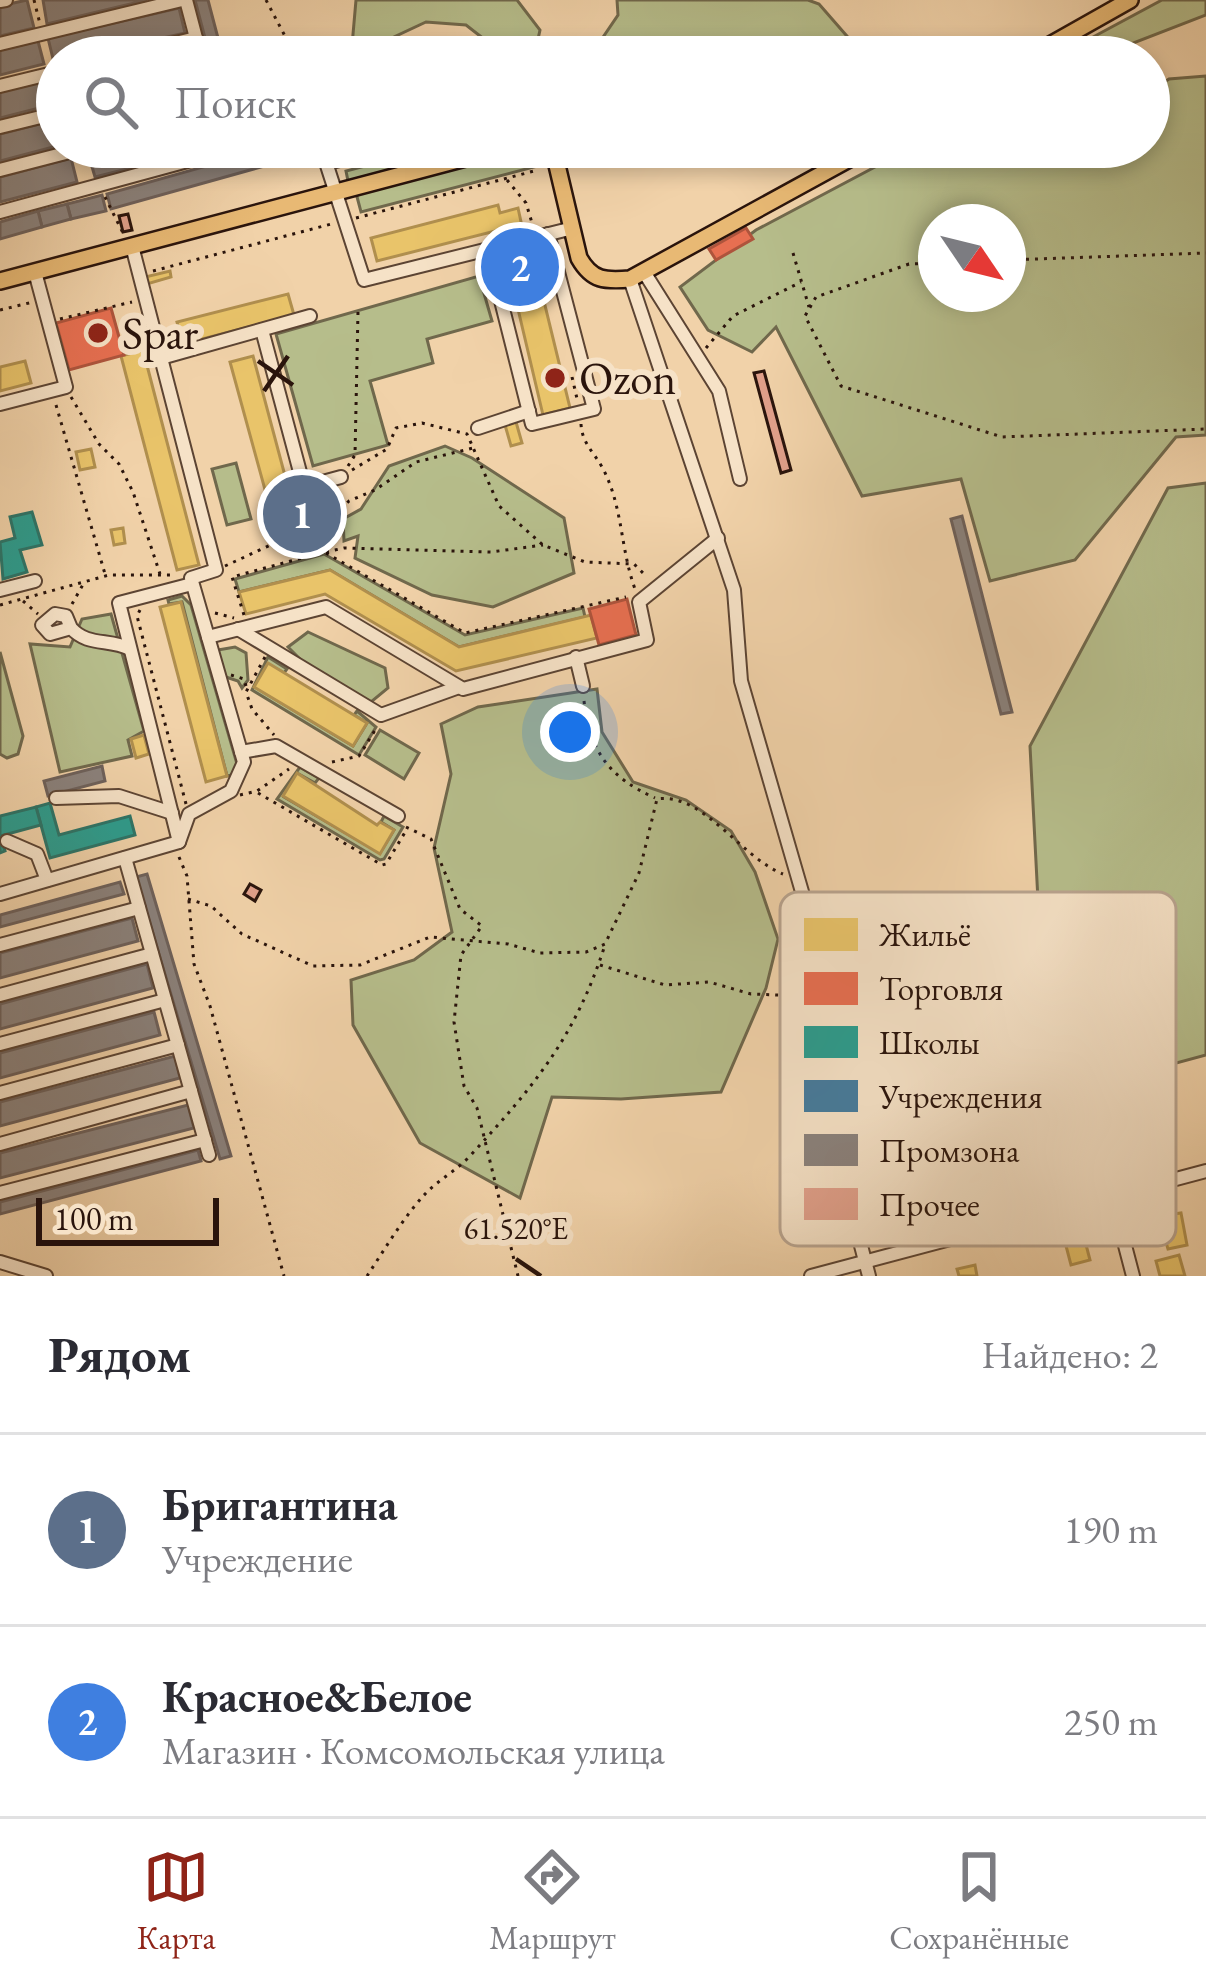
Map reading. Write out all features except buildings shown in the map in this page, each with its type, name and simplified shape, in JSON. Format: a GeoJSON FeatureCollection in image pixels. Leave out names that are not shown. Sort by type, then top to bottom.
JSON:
{"type":"FeatureCollection","features":[{"type":"Feature","properties":{"kind":"main road"},"geometry":{"type":"LineString","coordinates":[[1066,36],[1130,0]]}},
{"type":"Feature","properties":{"kind":"main road"},"geometry":{"type":"LineString","coordinates":[[0,281],[427,168]]}},
{"type":"Feature","properties":{"kind":"main road"},"geometry":{"type":"LineString","coordinates":[[558,168],[579,258],[587,272],[604,281],[637,275],[833,168]]}},
{"type":"Feature","properties":{"kind":"street"},"geometry":{"type":"LineString","coordinates":[[0,44],[184,0],[195,36]]}},
{"type":"Feature","properties":{"kind":"street"},"geometry":{"type":"LineString","coordinates":[[0,86],[36,77]]}},
{"type":"Feature","properties":{"kind":"street"},"geometry":{"type":"LineString","coordinates":[[0,128],[36,119]]}},
{"type":"Feature","properties":{"kind":"street"},"geometry":{"type":"LineString","coordinates":[[0,170],[36,161]]}},
{"type":"Feature","properties":{"kind":"street"},"geometry":{"type":"LineString","coordinates":[[0,212],[158,168]]}},
{"type":"Feature","properties":{"kind":"street"},"geometry":{"type":"LineString","coordinates":[[330,168],[364,280],[573,228]]}},
{"type":"Feature","properties":{"kind":"street"},"geometry":{"type":"LineString","coordinates":[[488,249],[532,424],[594,409],[543,236]]}},
{"type":"Feature","properties":{"kind":"street"},"geometry":{"type":"LineString","coordinates":[[132,246],[216,571],[118,603],[177,843]]}},
{"type":"Feature","properties":{"kind":"street"},"geometry":{"type":"LineString","coordinates":[[0,404],[59,389],[49,322],[35,272]]}},
{"type":"Feature","properties":{"kind":"street"},"geometry":{"type":"LineString","coordinates":[[637,275],[719,391],[740,479]]}},
{"type":"Feature","properties":{"kind":"street"},"geometry":{"type":"LineString","coordinates":[[637,275],[734,590],[741,681],[802,892]]}},
{"type":"Feature","properties":{"kind":"street"},"geometry":{"type":"LineString","coordinates":[[161,358],[310,316]]}},
{"type":"Feature","properties":{"kind":"street"},"geometry":{"type":"LineString","coordinates":[[262,330],[304,487],[340,477]]}},
{"type":"Feature","properties":{"kind":"street"},"geometry":{"type":"LineString","coordinates":[[478,428],[529,411]]}},
{"type":"Feature","properties":{"kind":"street"},"geometry":{"type":"LineString","coordinates":[[208,637],[326,607],[463,689],[647,640],[639,602],[718,538]]}},
{"type":"Feature","properties":{"kind":"street"},"geometry":{"type":"LineString","coordinates":[[177,843],[189,814],[226,794],[244,762],[190,580]]}},
{"type":"Feature","properties":{"kind":"street"},"geometry":{"type":"LineString","coordinates":[[0,590],[34,581]]}},
{"type":"Feature","properties":{"kind":"street"},"geometry":{"type":"LineString","coordinates":[[46,621],[42,625],[50,634],[68,622],[89,640],[114,640],[130,650]]}},
{"type":"Feature","properties":{"kind":"street"},"geometry":{"type":"LineString","coordinates":[[242,625],[381,715],[459,687]]}},
{"type":"Feature","properties":{"kind":"street"},"geometry":{"type":"LineString","coordinates":[[576,657],[583,686]]}},
{"type":"Feature","properties":{"kind":"street"},"geometry":{"type":"LineString","coordinates":[[241,752],[276,746],[402,822]]}},
{"type":"Feature","properties":{"kind":"street"},"geometry":{"type":"LineString","coordinates":[[56,798],[118,796],[172,813]]}},
{"type":"Feature","properties":{"kind":"street"},"geometry":{"type":"LineString","coordinates":[[7,841],[37,854],[47,880]]}},
{"type":"Feature","properties":{"kind":"street"},"geometry":{"type":"LineString","coordinates":[[0,894],[177,843]]}},
{"type":"Feature","properties":{"kind":"street"},"geometry":{"type":"LineString","coordinates":[[125,858],[209,1155]]}},
{"type":"Feature","properties":{"kind":"street"},"geometry":{"type":"LineString","coordinates":[[0,945],[139,908]]}},
{"type":"Feature","properties":{"kind":"street"},"geometry":{"type":"LineString","coordinates":[[0,995],[152,954]]}},
{"type":"Feature","properties":{"kind":"street"},"geometry":{"type":"LineString","coordinates":[[0,1044],[165,1000]]}},
{"type":"Feature","properties":{"kind":"street"},"geometry":{"type":"LineString","coordinates":[[0,1094],[178,1045]]}},
{"type":"Feature","properties":{"kind":"street"},"geometry":{"type":"LineString","coordinates":[[0,1144],[191,1091]]}},
{"type":"Feature","properties":{"kind":"street"},"geometry":{"type":"LineString","coordinates":[[0,1193],[205,1139]]}},
{"type":"Feature","properties":{"kind":"street"},"geometry":{"type":"LineString","coordinates":[[1176,1179],[1206,1171]]}},
{"type":"Feature","properties":{"kind":"street"},"geometry":{"type":"LineString","coordinates":[[861,1246],[869,1276]]}},
{"type":"Feature","properties":{"kind":"street"},"geometry":{"type":"LineString","coordinates":[[812,1276],[922,1246]]}},
{"type":"Feature","properties":{"kind":"street"},"geometry":{"type":"LineString","coordinates":[[1125,1246],[1133,1276]]}},
{"type":"Feature","properties":{"kind":"street"},"geometry":{"type":"LineString","coordinates":[[0,1262],[46,1276]]}},
{"type":"Feature","properties":{"kind":"path"},"geometry":{"type":"LineString","coordinates":[[34,0],[43,34]]}},
{"type":"Feature","properties":{"kind":"path"},"geometry":{"type":"LineString","coordinates":[[266,0],[285,36]]}},
{"type":"Feature","properties":{"kind":"path"},"geometry":{"type":"LineString","coordinates":[[506,179],[526,203],[543,236]]}},
{"type":"Feature","properties":{"kind":"path"},"geometry":{"type":"LineString","coordinates":[[101,184],[120,233]]}},
{"type":"Feature","properties":{"kind":"path"},"geometry":{"type":"LineString","coordinates":[[793,253],[809,309]]}},
{"type":"Feature","properties":{"kind":"path"},"geometry":{"type":"LineString","coordinates":[[1026,259],[1206,254]]}},
{"type":"Feature","properties":{"kind":"path"},"geometry":{"type":"LineString","coordinates":[[918,264],[816,297],[805,316],[841,386],[1002,436],[1206,429]]}},
{"type":"Feature","properties":{"kind":"path"},"geometry":{"type":"LineString","coordinates":[[699,358],[734,316],[801,282]]}},
{"type":"Feature","properties":{"kind":"path"},"geometry":{"type":"LineString","coordinates":[[0,310],[42,299]]}},
{"type":"Feature","properties":{"kind":"path"},"geometry":{"type":"LineString","coordinates":[[49,322],[140,301]]}},
{"type":"Feature","properties":{"kind":"path"},"geometry":{"type":"LineString","coordinates":[[340,477],[355,454],[358,310]]}},
{"type":"Feature","properties":{"kind":"path"},"geometry":{"type":"LineString","coordinates":[[59,389],[119,464],[161,575]]}},
{"type":"Feature","properties":{"kind":"path"},"geometry":{"type":"LineString","coordinates":[[59,389],[106,576]]}},
{"type":"Feature","properties":{"kind":"path"},"geometry":{"type":"LineString","coordinates":[[324,552],[465,633],[637,595],[625,562],[622,518],[603,468],[582,439],[580,412]]}},
{"type":"Feature","properties":{"kind":"path"},"geometry":{"type":"LineString","coordinates":[[340,477],[387,449],[396,428],[422,423],[467,434],[500,506],[543,544],[585,562],[634,564],[657,588]]}},
{"type":"Feature","properties":{"kind":"path"},"geometry":{"type":"LineString","coordinates":[[216,571],[286,538],[318,530],[349,501],[416,462],[473,448]]}},
{"type":"Feature","properties":{"kind":"path"},"geometry":{"type":"LineString","coordinates":[[318,530],[324,552]]}},
{"type":"Feature","properties":{"kind":"path"},"geometry":{"type":"LineString","coordinates":[[242,625],[232,578],[324,552],[344,548],[491,552],[543,544]]}},
{"type":"Feature","properties":{"kind":"path"},"geometry":{"type":"LineString","coordinates":[[0,605],[106,576],[161,575],[190,580]]}},
{"type":"Feature","properties":{"kind":"path"},"geometry":{"type":"LineString","coordinates":[[68,622],[85,581]]}},
{"type":"Feature","properties":{"kind":"path"},"geometry":{"type":"LineString","coordinates":[[21,599],[46,621]]}},
{"type":"Feature","properties":{"kind":"path"},"geometry":{"type":"LineString","coordinates":[[141,607],[137,616],[187,802]]}},
{"type":"Feature","properties":{"kind":"path"},"geometry":{"type":"LineString","coordinates":[[202,616],[221,611],[242,625]]}},
{"type":"Feature","properties":{"kind":"path"},"geometry":{"type":"LineString","coordinates":[[247,688],[266,655]]}},
{"type":"Feature","properties":{"kind":"path"},"geometry":{"type":"LineString","coordinates":[[218,672],[244,679],[251,709],[275,736]]}},
{"type":"Feature","properties":{"kind":"path"},"geometry":{"type":"LineString","coordinates":[[583,686],[592,735],[603,761],[626,785],[656,799],[682,800],[764,867],[788,877],[797,875]]}},
{"type":"Feature","properties":{"kind":"path"},"geometry":{"type":"LineString","coordinates":[[340,758],[359,756],[377,727],[374,721]]}},
{"type":"Feature","properties":{"kind":"path"},"geometry":{"type":"LineString","coordinates":[[226,794],[256,791],[296,764]]}},
{"type":"Feature","properties":{"kind":"path"},"geometry":{"type":"LineString","coordinates":[[256,791],[382,865],[402,822],[431,839],[460,908],[482,926],[461,956],[454,1022],[464,1086],[477,1108],[518,1276]]}},
{"type":"Feature","properties":{"kind":"path"},"geometry":{"type":"LineString","coordinates":[[367,1276],[426,1193],[467,1159],[531,1090],[569,1033],[639,873],[656,799]]}},
{"type":"Feature","properties":{"kind":"path"},"geometry":{"type":"LineString","coordinates":[[177,843],[187,876],[194,964],[210,1006],[284,1276]]}},
{"type":"Feature","properties":{"kind":"path"},"geometry":{"type":"LineString","coordinates":[[188,898],[211,906],[242,934],[313,966],[360,965],[430,937],[508,944],[540,953],[586,952],[605,944]]}},
{"type":"Feature","properties":{"kind":"path"},"geometry":{"type":"LineString","coordinates":[[598,964],[665,985],[710,982],[751,994],[780,995]]}},
{"type":"Feature","properties":{"kind":"green space"},"geometry":{"type":"Polygon","coordinates":[[[356,0],[517,0],[540,30],[539,36],[480,36],[466,25],[426,22],[396,36],[353,36],[356,0]]]}},
{"type":"Feature","properties":{"kind":"green space"},"geometry":{"type":"Polygon","coordinates":[[[617,0],[808,0],[819,4],[847,36],[604,36],[618,15],[617,0]]]}},
{"type":"Feature","properties":{"kind":"green space"},"geometry":{"type":"Polygon","coordinates":[[[1162,0],[1206,0],[1206,15],[1152,36],[1095,36],[1162,0]]]}},
{"type":"Feature","properties":{"kind":"green space"},"geometry":{"type":"Polygon","coordinates":[[[1206,76],[1206,435],[1176,437],[1075,560],[990,581],[961,479],[862,496],[776,327],[752,352],[708,330],[680,287],[756,230],[873,168],[1170,168],[1170,79],[1206,76]]]}},
{"type":"Feature","properties":{"kind":"green space"},"geometry":{"type":"Polygon","coordinates":[[[357,168],[399,168],[348,181],[346,171],[357,168]]]}},
{"type":"Feature","properties":{"kind":"green space"},"geometry":{"type":"Polygon","coordinates":[[[452,168],[530,168],[361,212],[356,193],[452,168]]]}},
{"type":"Feature","properties":{"kind":"green space"},"geometry":{"type":"Polygon","coordinates":[[[479,276],[492,321],[427,339],[433,363],[370,381],[388,445],[313,466],[276,334],[479,276]]]}},
{"type":"Feature","properties":{"kind":"green space"},"geometry":{"type":"Polygon","coordinates":[[[445,446],[472,458],[564,518],[574,573],[493,607],[432,595],[355,558],[358,536],[344,541],[343,519],[361,509],[389,466],[445,446]]]}},
{"type":"Feature","properties":{"kind":"green space"},"geometry":{"type":"Polygon","coordinates":[[[236,463],[251,519],[227,525],[212,469],[236,463]]]}},
{"type":"Feature","properties":{"kind":"green space"},"geometry":{"type":"Polygon","coordinates":[[[1206,483],[1206,1055],[1176,1063],[1176,892],[1038,892],[1030,746],[1168,488],[1206,483]]]}},
{"type":"Feature","properties":{"kind":"green space"},"geometry":{"type":"Polygon","coordinates":[[[324,554],[465,635],[583,608],[585,617],[459,647],[330,570],[239,592],[235,579],[324,554]]]}},
{"type":"Feature","properties":{"kind":"green space"},"geometry":{"type":"Polygon","coordinates":[[[182,596],[191,605],[237,764],[232,775],[227,776],[182,602],[169,604],[168,600],[182,596]]]}},
{"type":"Feature","properties":{"kind":"green space"},"geometry":{"type":"Polygon","coordinates":[[[111,614],[144,731],[128,740],[132,756],[60,772],[30,644],[70,647],[82,619],[111,614]]]}},
{"type":"Feature","properties":{"kind":"green space"},"geometry":{"type":"Polygon","coordinates":[[[308,632],[385,668],[388,688],[371,702],[305,664],[288,647],[308,632]]]}},
{"type":"Feature","properties":{"kind":"green space"},"geometry":{"type":"Polygon","coordinates":[[[235,647],[246,653],[248,680],[242,688],[238,681],[223,676],[218,650],[235,647]]]}},
{"type":"Feature","properties":{"kind":"green space"},"geometry":{"type":"Polygon","coordinates":[[[0,652],[23,736],[18,754],[7,758],[0,754],[0,652]]]}},
{"type":"Feature","properties":{"kind":"green space"},"geometry":{"type":"Polygon","coordinates":[[[268,657],[287,669],[284,673],[268,664],[255,687],[353,746],[367,723],[354,715],[357,711],[376,727],[359,755],[252,690],[268,657]]]}},
{"type":"Feature","properties":{"kind":"green space"},"geometry":{"type":"Polygon","coordinates":[[[597,689],[602,732],[633,782],[686,800],[731,831],[755,872],[778,939],[766,988],[721,1092],[621,1099],[552,1097],[520,1198],[420,1143],[353,1025],[351,980],[414,960],[452,932],[434,848],[451,774],[441,724],[478,707],[597,689]]]}},
{"type":"Feature","properties":{"kind":"green space"},"geometry":{"type":"Polygon","coordinates":[[[380,730],[419,753],[404,779],[365,755],[380,730]]]}},
{"type":"Feature","properties":{"kind":"green space"},"geometry":{"type":"Polygon","coordinates":[[[300,767],[319,778],[315,783],[297,773],[284,797],[380,853],[394,830],[381,822],[384,816],[403,827],[384,859],[277,799],[300,767]]]}},
{"type":"Feature","properties":{"kind":"place","name":"Красное&Белое"},"geometry":{"type":"Point","coordinates":[520,267]}},
{"type":"Feature","properties":{"kind":"place","name":"Spar"},"geometry":{"type":"Point","coordinates":[98,333]}},
{"type":"Feature","properties":{"kind":"place","name":"Ozon"},"geometry":{"type":"Point","coordinates":[555,378]}},
{"type":"Feature","properties":{"kind":"place","name":"Бригантина"},"geometry":{"type":"Point","coordinates":[302,514]}}]}
